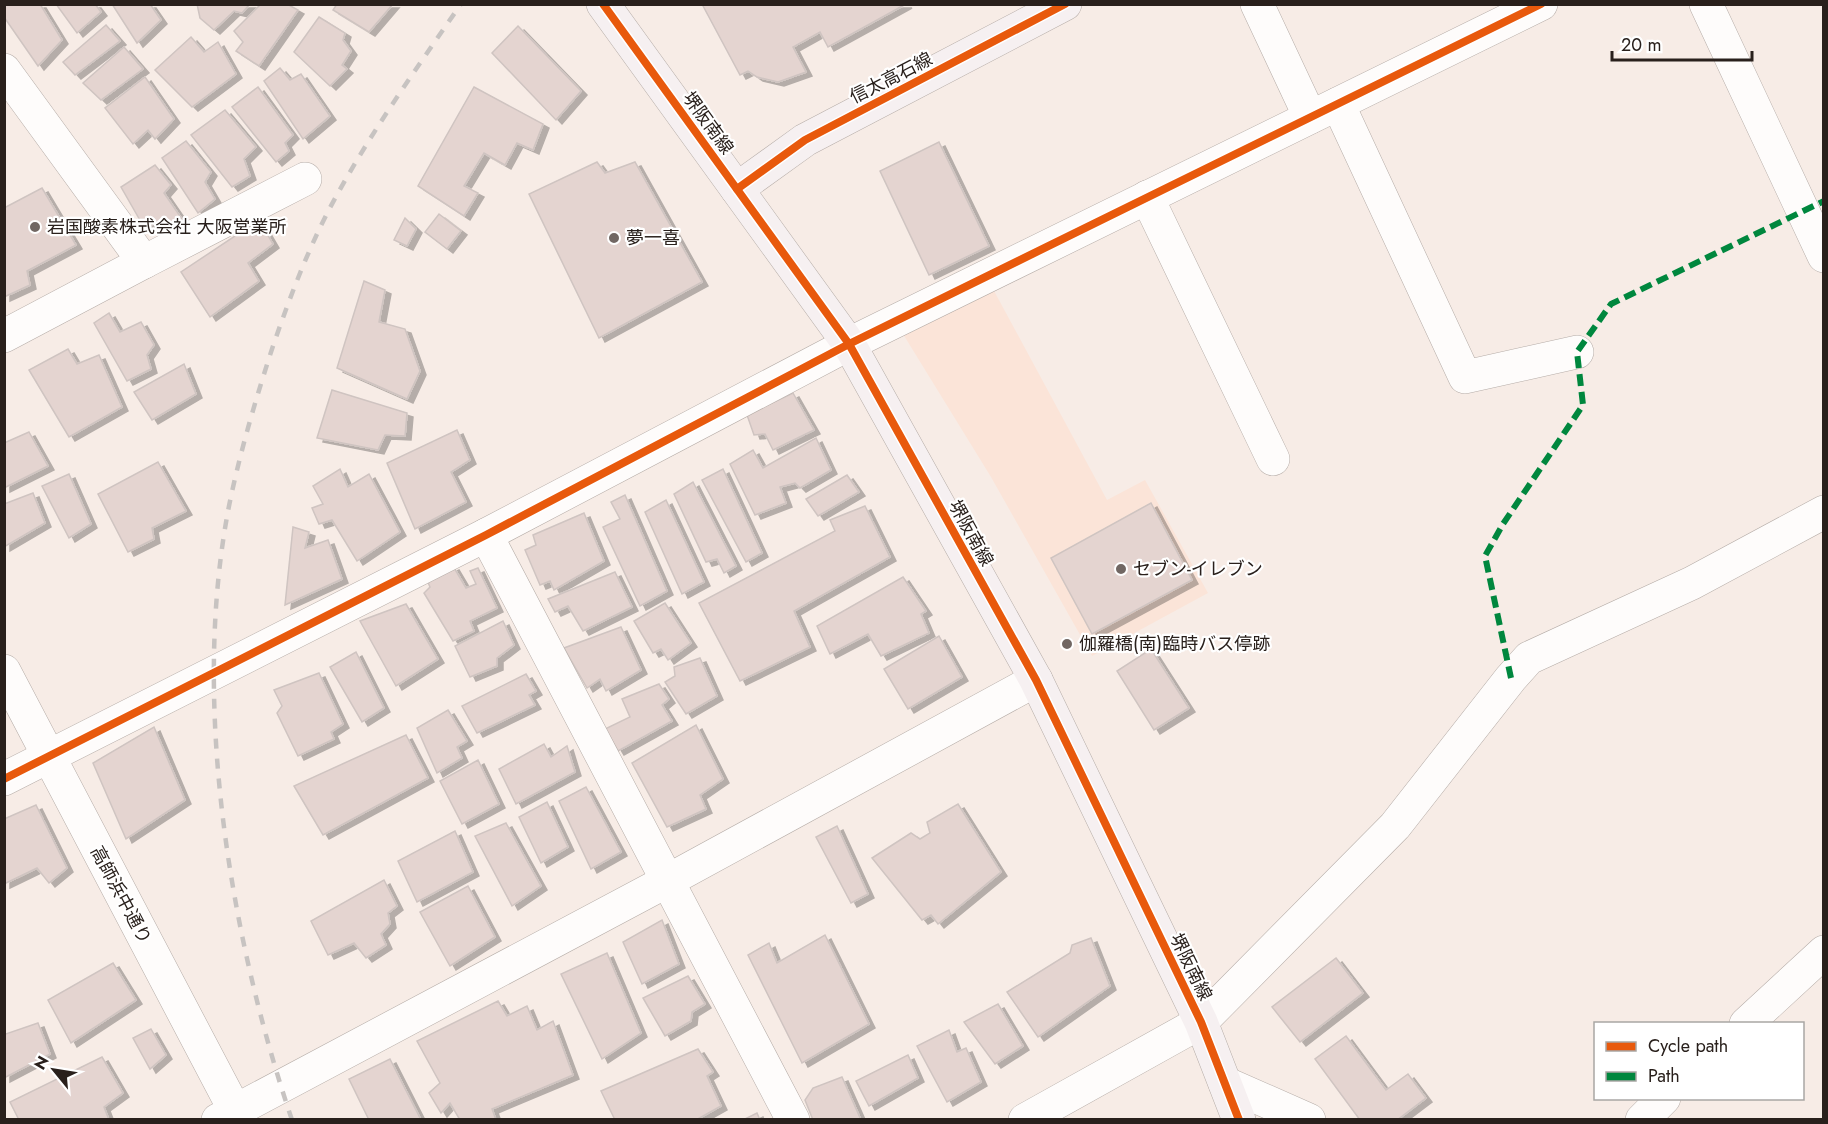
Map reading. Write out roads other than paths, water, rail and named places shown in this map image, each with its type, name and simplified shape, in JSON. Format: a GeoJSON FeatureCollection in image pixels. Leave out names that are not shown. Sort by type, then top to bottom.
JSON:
{"type":"FeatureCollection","features":[{"type":"Feature","properties":{"kind":"main road","name":"堺阪南線"},"geometry":{"type":"LineString","coordinates":[[603,4],[849,344],[1036,680],[1201,1022],[1239,1119]]}},
{"type":"Feature","properties":{"kind":"main road","name":"信太高石線"},"geometry":{"type":"LineString","coordinates":[[737,189],[805,140],[1065,4]]}},
{"type":"Feature","properties":{"kind":"street"},"geometry":{"type":"LineString","coordinates":[[1257,4],[1324,111],[1464,377],[1577,352]]}},
{"type":"Feature","properties":{"kind":"street"},"geometry":{"type":"LineString","coordinates":[[4,779],[486,535],[849,344],[1540,4]]}},
{"type":"Feature","properties":{"kind":"street"},"geometry":{"type":"LineString","coordinates":[[1706,4],[1824,256]]}},
{"type":"Feature","properties":{"kind":"street"},"geometry":{"type":"LineString","coordinates":[[4,69],[144,262]]}},
{"type":"Feature","properties":{"kind":"street"},"geometry":{"type":"LineString","coordinates":[[4,336],[305,179]]}},
{"type":"Feature","properties":{"kind":"street"},"geometry":{"type":"LineString","coordinates":[[1147,197],[1274,459]]}},
{"type":"Feature","properties":{"kind":"street"},"geometry":{"type":"LineString","coordinates":[[1025,1119],[1201,1022],[1395,826],[1529,658],[1692,583],[1824,512]]}},
{"type":"Feature","properties":{"kind":"street"},"geometry":{"type":"LineString","coordinates":[[486,535],[793,1119]]}},
{"type":"Feature","properties":{"kind":"street","name":"高師浜中通り"},"geometry":{"type":"LineString","coordinates":[[4,671],[231,1117]]}},
{"type":"Feature","properties":{"kind":"street"},"geometry":{"type":"LineString","coordinates":[[231,1117],[1036,680]]}},
{"type":"Feature","properties":{"kind":"street"},"geometry":{"type":"LineString","coordinates":[[1747,1022],[1824,952]]}},
{"type":"Feature","properties":{"kind":"street"},"geometry":{"type":"LineString","coordinates":[[1225,1083],[1309,1119]]}},
{"type":"Feature","properties":{"kind":"street"},"geometry":{"type":"LineString","coordinates":[[1642,1119],[1662,1100]]}},
{"type":"Feature","properties":{"kind":"railway"},"geometry":{"type":"LineString","coordinates":[[292,1120],[250,973],[234,895],[223,816],[216,736],[214,658],[218,580],[229,506],[249,425],[273,346],[310,249],[338,193],[366,145],[461,4]]}},
{"type":"Feature","properties":{"kind":"place","name":"岩国酸素株式会社 大阪営業所"},"geometry":{"type":"Point","coordinates":[35,227]}},
{"type":"Feature","properties":{"kind":"place","name":"夢一喜"},"geometry":{"type":"Point","coordinates":[614,238]}},
{"type":"Feature","properties":{"kind":"place","name":"セブン-イレブン"},"geometry":{"type":"Point","coordinates":[1121,569]}},
{"type":"Feature","properties":{"kind":"place","name":"伽羅橋(南)臨時バス停跡"},"geometry":{"type":"Point","coordinates":[1067,644]}}]}
